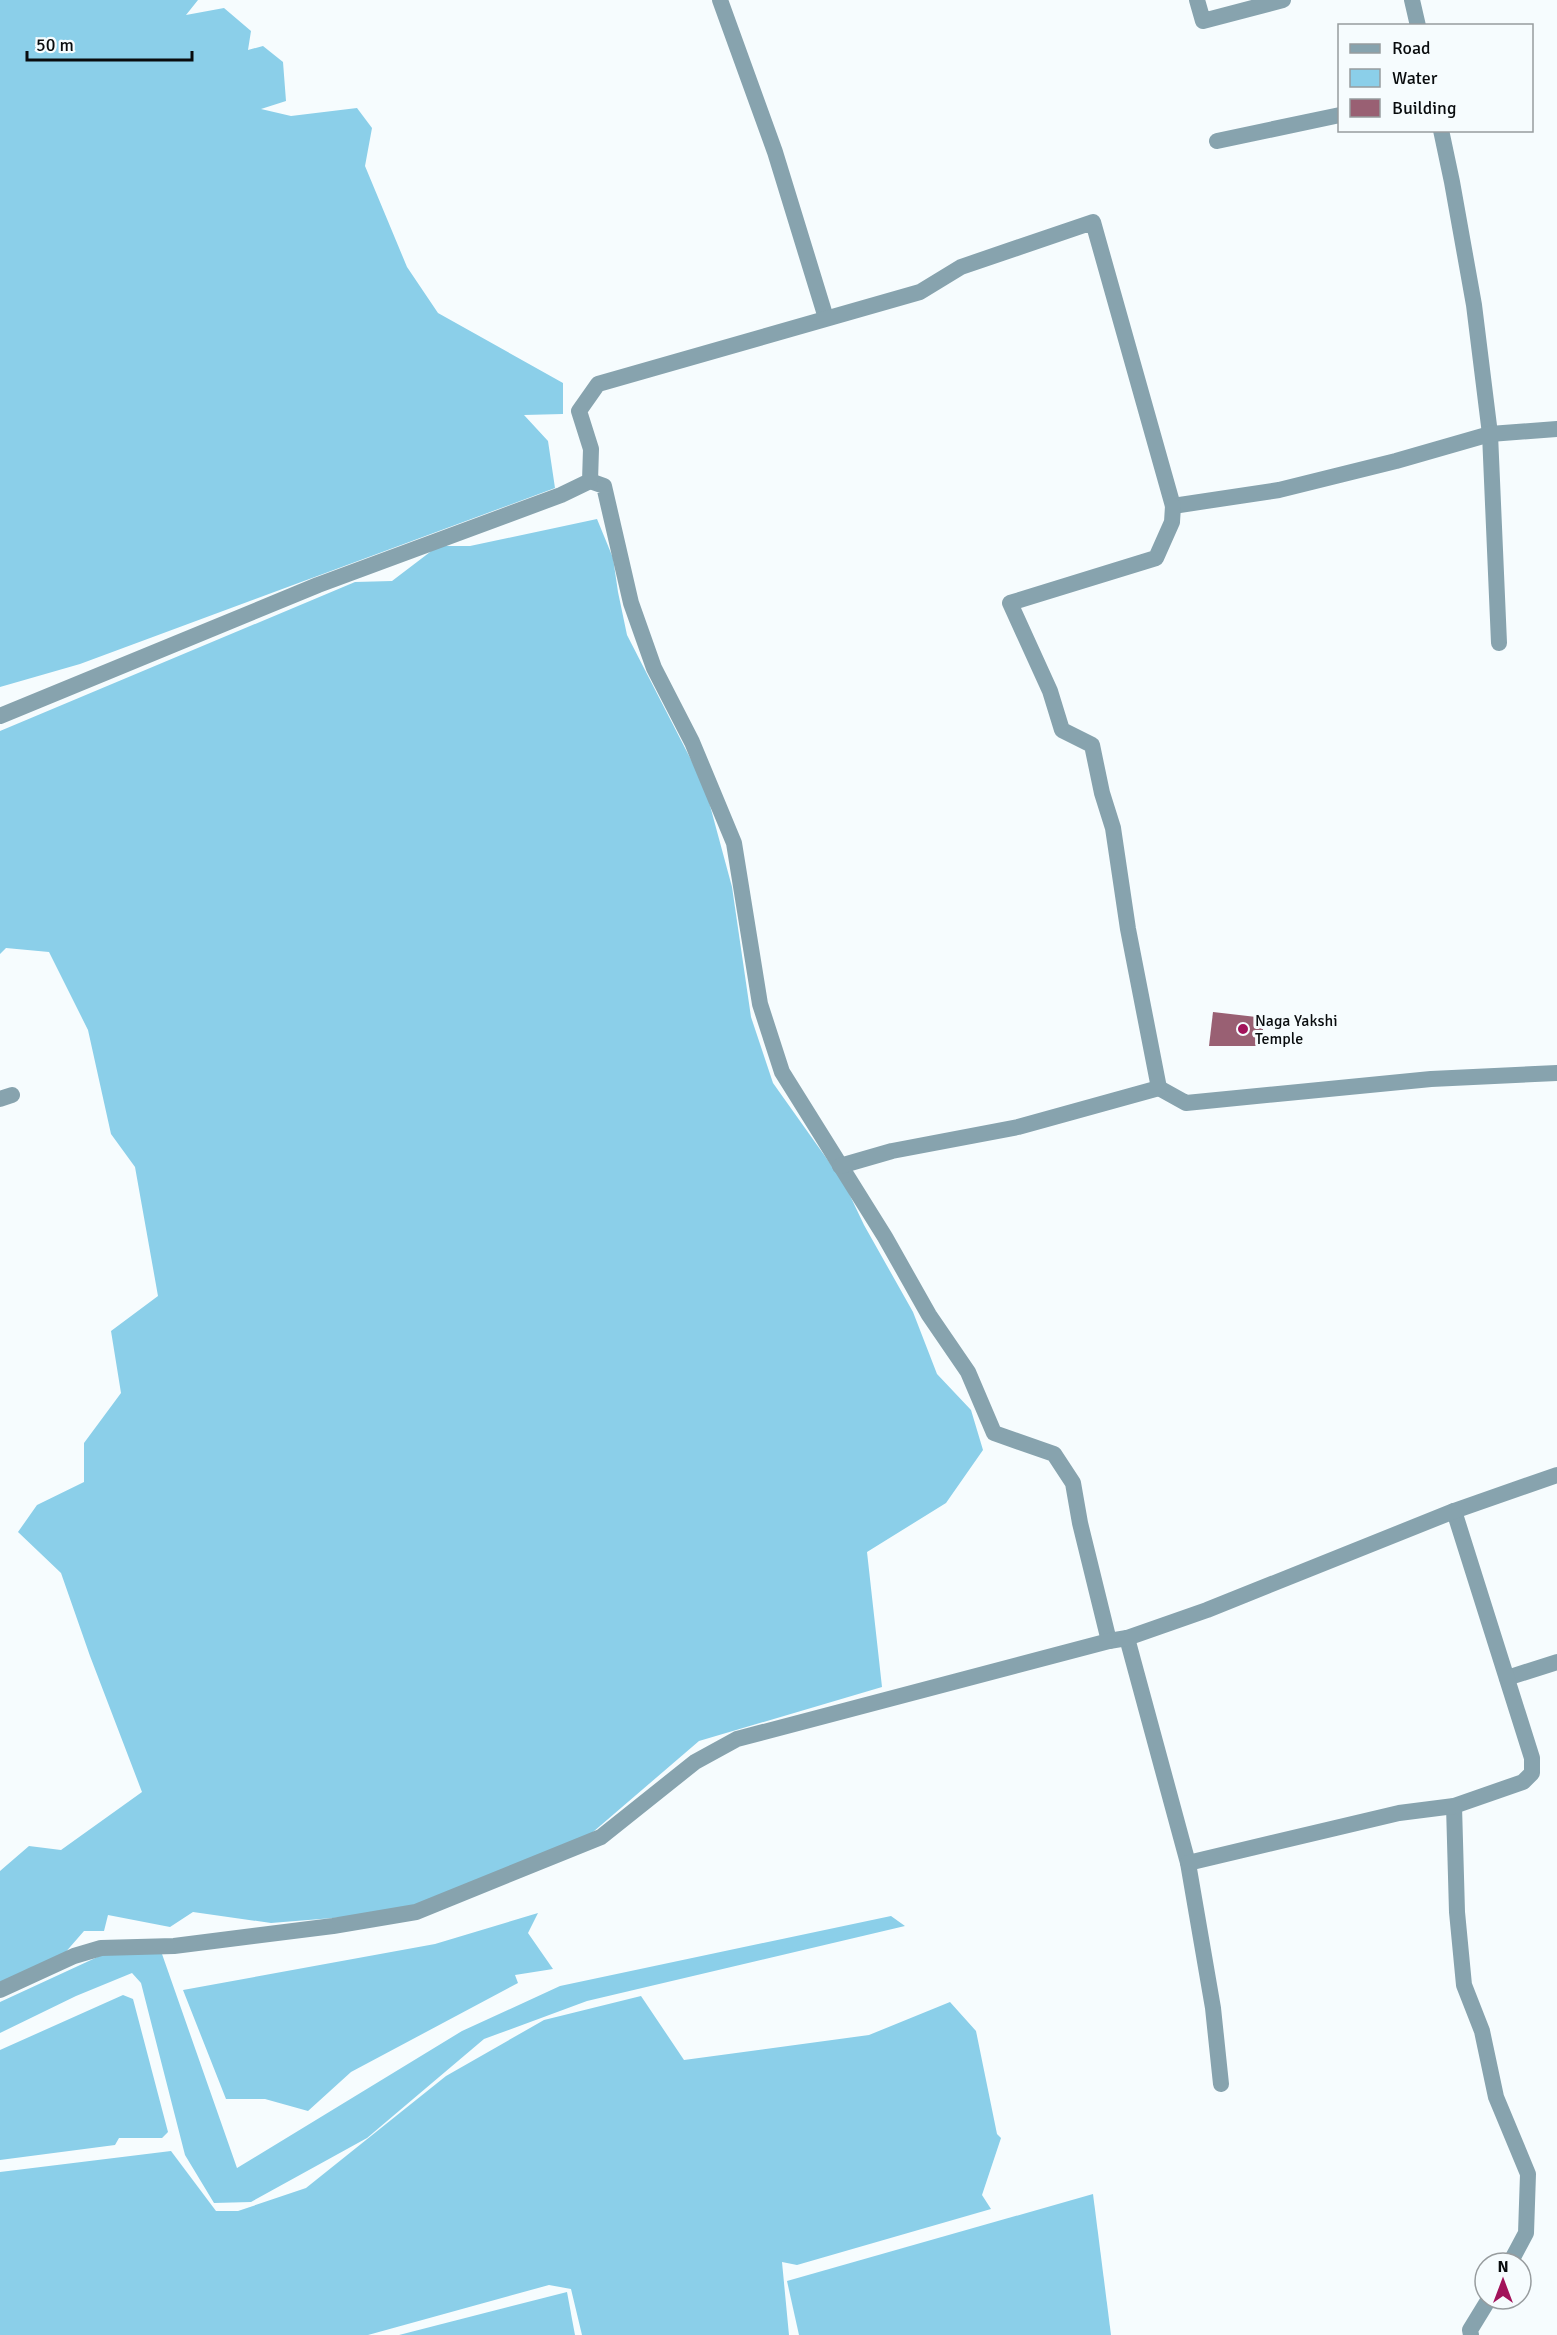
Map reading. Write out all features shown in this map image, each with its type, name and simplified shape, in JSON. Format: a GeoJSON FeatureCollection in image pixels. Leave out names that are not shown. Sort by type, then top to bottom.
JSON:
{"type":"FeatureCollection","features":[{"type":"Feature","properties":{"kind":"street"},"geometry":{"type":"LineString","coordinates":[[720,0],[776,152],[826,318]]}},
{"type":"Feature","properties":{"kind":"street"},"geometry":{"type":"LineString","coordinates":[[1197,0],[1203,21],[1283,0]]}},
{"type":"Feature","properties":{"kind":"street"},"geometry":{"type":"LineString","coordinates":[[1412,0],[1418,24]]}},
{"type":"Feature","properties":{"kind":"street"},"geometry":{"type":"LineString","coordinates":[[1217,141],[1338,115]]}},
{"type":"Feature","properties":{"kind":"street"},"geometry":{"type":"LineString","coordinates":[[1441,132],[1474,305],[1490,434],[1499,643]]}},
{"type":"Feature","properties":{"kind":"street"},"geometry":{"type":"LineString","coordinates":[[590,481],[591,449],[579,411],[598,384],[920,292],[961,267],[1093,222],[1173,506],[1172,522],[1156,558],[1010,603],[1050,691],[1062,730],[1092,745],[1102,793],[1113,828],[1128,929],[1159,1088]]}},
{"type":"Feature","properties":{"kind":"street"},"geometry":{"type":"LineString","coordinates":[[1173,506],[1279,490],[1490,434],[1557,429]]}},
{"type":"Feature","properties":{"kind":"street"},"geometry":{"type":"LineString","coordinates":[[0,716],[318,585],[561,495],[590,481],[604,486],[631,603],[654,668],[692,742],[734,843],[760,1004],[782,1072],[885,1237],[929,1315],[968,1372],[994,1433],[1054,1454],[1073,1483],[1080,1523],[1109,1641]]}},
{"type":"Feature","properties":{"kind":"street"},"geometry":{"type":"LineString","coordinates":[[840,1166],[892,1150],[1018,1127],[1159,1088],[1186,1103],[1431,1080],[1557,1073]]}},
{"type":"Feature","properties":{"kind":"street"},"geometry":{"type":"LineString","coordinates":[[0,1990],[74,1956],[101,1948],[174,1946],[333,1926],[416,1912],[601,1837],[694,1762],[737,1739],[1126,1638],[1208,1610],[1454,1511],[1557,1475]]}},
{"type":"Feature","properties":{"kind":"street"},"geometry":{"type":"LineString","coordinates":[[1188,1863],[1399,1813],[1454,1806],[1523,1782],[1532,1773],[1532,1758],[1454,1511]]}},
{"type":"Feature","properties":{"kind":"street"},"geometry":{"type":"LineString","coordinates":[[1126,1638],[1188,1863],[1213,2008],[1221,2084]]}},
{"type":"Feature","properties":{"kind":"street"},"geometry":{"type":"LineString","coordinates":[[1507,1678],[1557,1662]]}},
{"type":"Feature","properties":{"kind":"street"},"geometry":{"type":"LineString","coordinates":[[1454,1806],[1456,1912],[1464,1985],[1482,2031],[1496,2097],[1528,2174],[1526,2233],[1516,2251]]}},
{"type":"Feature","properties":{"kind":"street"},"geometry":{"type":"LineString","coordinates":[[1471,2335],[1470,2330],[1482,2311]]}},
{"type":"Feature","properties":{"kind":"water"},"geometry":{"type":"Polygon","coordinates":[[[0,0],[198,0],[186,15],[224,8],[251,31],[248,50],[263,46],[283,62],[286,101],[261,109],[291,116],[357,108],[372,128],[365,166],[407,267],[438,313],[563,383],[563,414],[524,415],[548,441],[555,488],[80,664],[0,687],[0,0]]]}},
{"type":"Feature","properties":{"kind":"water"},"geometry":{"type":"Polygon","coordinates":[[[597,519],[613,558],[627,635],[705,787],[732,887],[751,1017],[773,1083],[844,1183],[864,1225],[913,1312],[937,1374],[971,1410],[983,1450],[946,1503],[867,1552],[882,1687],[699,1741],[586,1838],[407,1912],[271,1923],[193,1912],[170,1927],[108,1915],[104,1931],[84,1931],[57,1962],[0,1982],[0,1871],[29,1846],[61,1850],[142,1792],[61,1573],[18,1532],[37,1505],[84,1482],[84,1443],[121,1393],[111,1331],[158,1296],[135,1167],[111,1134],[88,1030],[49,952],[6,948],[0,954],[0,731],[355,582],[392,581],[438,546],[470,546],[597,519]]]}},
{"type":"Feature","properties":{"kind":"water"},"geometry":{"type":"Polygon","coordinates":[[[538,1913],[528,1933],[553,1969],[515,1975],[518,1983],[351,2072],[308,2111],[265,2099],[226,2099],[183,1990],[435,1944],[538,1913]]]}},
{"type":"Feature","properties":{"kind":"water"},"geometry":{"type":"Polygon","coordinates":[[[891,1916],[905,1926],[587,2001],[484,2039],[367,2138],[251,2202],[214,2203],[185,2155],[141,1983],[132,1973],[76,1996],[0,2033],[0,2002],[104,1954],[162,1954],[237,2168],[462,2031],[560,1986],[891,1916]]]}},
{"type":"Feature","properties":{"kind":"water"},"geometry":{"type":"Polygon","coordinates":[[[123,1995],[133,1999],[168,2132],[162,2138],[119,2138],[115,2145],[0,2160],[0,2050],[123,1995]]]}},
{"type":"Feature","properties":{"kind":"water"},"geometry":{"type":"Polygon","coordinates":[[[641,1996],[684,2060],[869,2035],[950,2002],[976,2031],[997,2134],[1001,2138],[982,2195],[991,2209],[797,2265],[782,2262],[789,2335],[582,2335],[571,2289],[549,2285],[368,2335],[0,2335],[0,2172],[171,2151],[216,2211],[238,2211],[306,2188],[446,2076],[544,2020],[641,1996]]]}},
{"type":"Feature","properties":{"kind":"water"},"geometry":{"type":"Polygon","coordinates":[[[1093,2194],[1111,2335],[799,2335],[787,2281],[1093,2194]]]}},
{"type":"Feature","properties":{"kind":"water"},"geometry":{"type":"Polygon","coordinates":[[[567,2292],[575,2335],[399,2335],[567,2292]]]}},
{"type":"Feature","properties":{"kind":"building"},"geometry":{"type":"Polygon","coordinates":[[[1213,1012],[1265,1018],[1260,1046],[1209,1046],[1213,1012]]]}},
{"type":"Feature","properties":{"kind":"place","name":"Naga Yakshi Temple"},"geometry":{"type":"Point","coordinates":[1243,1029]}}]}
